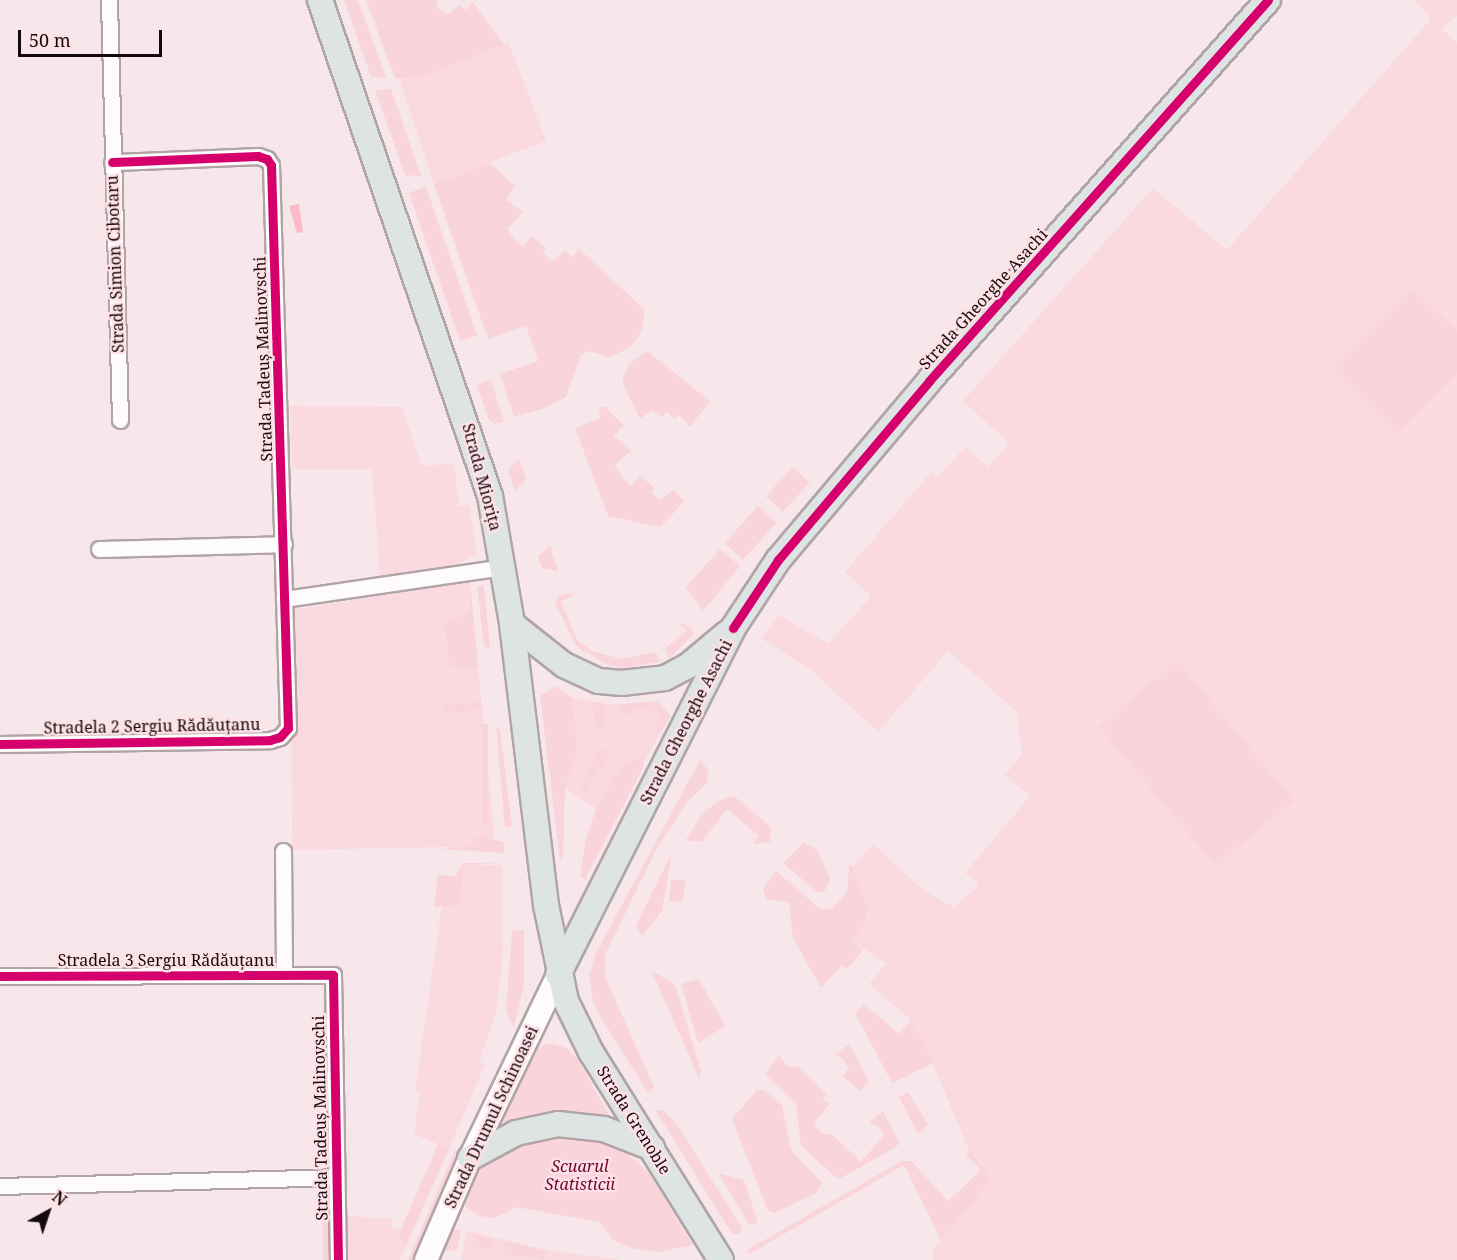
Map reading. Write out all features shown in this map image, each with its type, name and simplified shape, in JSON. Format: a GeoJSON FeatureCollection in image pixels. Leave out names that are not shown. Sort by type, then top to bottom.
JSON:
{"type":"FeatureCollection","features":[{"type":"Feature","properties":{"kind":"main road","name":"Strada Miorița"},"geometry":{"type":"LineString","coordinates":[[320,0],[473,438],[490,496],[504,567],[546,905],[558,975]]}},
{"type":"Feature","properties":{"kind":"main road","name":"Strada Gheorghe Asachi"},"geometry":{"type":"LineString","coordinates":[[558,975],[733,628],[778,560],[929,381],[1268,0]]}},
{"type":"Feature","properties":{"kind":"main road"},"geometry":{"type":"LineString","coordinates":[[512,624],[564,665],[599,681],[622,683],[665,678],[688,666],[733,628]]}},
{"type":"Feature","properties":{"kind":"main road","name":"Strada Grenoble"},"geometry":{"type":"LineString","coordinates":[[558,975],[577,1026],[721,1260]]}},
{"type":"Feature","properties":{"kind":"main road"},"geometry":{"type":"LineString","coordinates":[[470,1158],[516,1133],[558,1124],[604,1129],[652,1148]]}},
{"type":"Feature","properties":{"kind":"street","name":"Strada Simion Cibotaru"},"geometry":{"type":"LineString","coordinates":[[109,0],[120,420]]}},
{"type":"Feature","properties":{"kind":"street","name":"Strada Tadeuș Malinovschi"},"geometry":{"type":"LineString","coordinates":[[112,162],[258,156],[267,159],[270,165],[288,715]]}},
{"type":"Feature","properties":{"kind":"street"},"geometry":{"type":"LineString","coordinates":[[99,549],[284,544]]}},
{"type":"Feature","properties":{"kind":"street"},"geometry":{"type":"LineString","coordinates":[[284,599],[504,567]]}},
{"type":"Feature","properties":{"kind":"street","name":"Stradela 2 Sergiu Rădăuțanu"},"geometry":{"type":"LineString","coordinates":[[0,744],[270,740],[280,737],[288,728],[288,715]]}},
{"type":"Feature","properties":{"kind":"street"},"geometry":{"type":"LineString","coordinates":[[283,851],[284,975]]}},
{"type":"Feature","properties":{"kind":"street","name":"Strada Tadeuș Malinovschi"},"geometry":{"type":"LineString","coordinates":[[333,975],[334,1178],[338,1260]]}},
{"type":"Feature","properties":{"kind":"street","name":"Stradela 3 Sergiu Rădăuțanu"},"geometry":{"type":"LineString","coordinates":[[0,976],[333,975]]}},
{"type":"Feature","properties":{"kind":"street","name":"Strada Drumul Schinoasei"},"geometry":{"type":"LineString","coordinates":[[426,1260],[470,1158],[558,975]]}},
{"type":"Feature","properties":{"kind":"street"},"geometry":{"type":"LineString","coordinates":[[0,1186],[334,1178]]}},
{"type":"Feature","properties":{"kind":"shaded area"},"geometry":{"type":"Polygon","coordinates":[[[1414,0],[1457,0],[1457,15],[1442,29],[1457,44],[1457,1260],[934,1260],[932,1252],[967,1205],[992,1180],[968,1148],[921,1035],[909,1023],[911,1020],[869,984],[886,964],[851,940],[866,922],[868,911],[853,867],[873,844],[924,891],[954,907],[975,889],[978,882],[965,873],[1030,796],[1005,775],[1022,755],[1017,712],[948,651],[878,732],[811,670],[761,638],[779,615],[828,644],[871,596],[845,572],[931,472],[937,477],[965,447],[988,467],[1009,443],[963,401],[1153,188],[1227,250],[1431,19],[1414,0]]]}},
{"type":"Feature","properties":{"kind":"shaded area"},"geometry":{"type":"Polygon","coordinates":[[[509,43],[546,141],[434,184],[399,79],[418,79],[509,43]]]}},
{"type":"Feature","properties":{"kind":"shaded area"},"geometry":{"type":"Polygon","coordinates":[[[299,204],[303,232],[297,233],[289,206],[299,204]]]}},
{"type":"Feature","properties":{"kind":"shaded area"},"geometry":{"type":"Polygon","coordinates":[[[290,406],[402,407],[422,466],[454,463],[459,506],[469,505],[477,555],[447,568],[380,578],[372,469],[292,469],[290,406]]]}},
{"type":"Feature","properties":{"kind":"shaded area"},"geometry":{"type":"Polygon","coordinates":[[[470,581],[495,846],[292,850],[291,610],[470,581]]]}},
{"type":"Feature","properties":{"kind":"shaded area"},"geometry":{"type":"Polygon","coordinates":[[[573,698],[612,705],[658,701],[670,716],[644,762],[620,768],[596,809],[565,788],[577,750],[573,698]]]}},
{"type":"Feature","properties":{"kind":"shaded area"},"geometry":{"type":"Polygon","coordinates":[[[464,865],[502,865],[503,953],[496,1012],[479,1061],[485,1064],[449,1149],[414,1134],[420,1092],[415,1091],[442,906],[460,906],[464,865]]]}},
{"type":"Feature","properties":{"kind":"shaded area"},"geometry":{"type":"Polygon","coordinates":[[[348,1216],[392,1219],[390,1226],[401,1229],[399,1237],[406,1246],[399,1260],[346,1260],[344,1219],[348,1216]]]}},
{"type":"Feature","properties":{"kind":"shaded area"},"geometry":{"type":"Polygon","coordinates":[[[467,1231],[546,1250],[621,1260],[461,1260],[467,1231]]]}},
{"type":"Feature","properties":{"kind":"green space"},"geometry":{"type":"Polygon","coordinates":[[[344,0],[358,0],[386,78],[371,77],[344,0]]]}},
{"type":"Feature","properties":{"kind":"green space"},"geometry":{"type":"Polygon","coordinates":[[[366,0],[438,0],[437,7],[447,15],[459,5],[466,10],[473,2],[504,45],[418,79],[395,78],[366,0]]]}},
{"type":"Feature","properties":{"kind":"green space"},"geometry":{"type":"Polygon","coordinates":[[[391,89],[421,176],[405,175],[375,90],[391,89]]]}},
{"type":"Feature","properties":{"kind":"green space"},"geometry":{"type":"Polygon","coordinates":[[[490,163],[515,186],[506,200],[523,212],[507,229],[516,241],[523,246],[532,236],[547,249],[543,253],[552,261],[565,251],[572,257],[579,249],[645,310],[641,333],[629,348],[610,357],[588,351],[581,355],[566,397],[545,408],[514,417],[500,374],[538,361],[526,326],[488,339],[434,184],[490,163]]]}},
{"type":"Feature","properties":{"kind":"green space"},"geometry":{"type":"Polygon","coordinates":[[[426,187],[477,335],[460,341],[409,193],[426,187]]]}},
{"type":"Feature","properties":{"kind":"green space"},"geometry":{"type":"Polygon","coordinates":[[[1413,288],[1457,331],[1457,373],[1397,433],[1332,369],[1413,288]]]}},
{"type":"Feature","properties":{"kind":"green space"},"geometry":{"type":"Polygon","coordinates":[[[647,351],[710,401],[690,427],[679,415],[675,419],[667,412],[662,417],[651,411],[640,419],[622,381],[629,364],[647,351]]]}},
{"type":"Feature","properties":{"kind":"green space"},"geometry":{"type":"Polygon","coordinates":[[[491,380],[504,422],[495,424],[489,420],[477,385],[491,380]]]}},
{"type":"Feature","properties":{"kind":"green space"},"geometry":{"type":"Polygon","coordinates":[[[599,407],[605,407],[624,425],[614,436],[631,451],[615,465],[624,480],[631,486],[640,476],[655,488],[651,493],[660,500],[673,490],[685,501],[660,527],[608,516],[575,428],[600,418],[599,407]]]}},
{"type":"Feature","properties":{"kind":"green space"},"geometry":{"type":"Polygon","coordinates":[[[519,459],[526,479],[515,491],[508,470],[519,459]]]}},
{"type":"Feature","properties":{"kind":"green space"},"geometry":{"type":"Polygon","coordinates":[[[793,467],[810,483],[783,512],[766,496],[793,467]]]}},
{"type":"Feature","properties":{"kind":"green space"},"geometry":{"type":"Polygon","coordinates":[[[758,506],[777,523],[743,560],[725,543],[758,506]]]}},
{"type":"Feature","properties":{"kind":"green space"},"geometry":{"type":"Polygon","coordinates":[[[550,546],[558,571],[542,568],[538,556],[550,546]]]}},
{"type":"Feature","properties":{"kind":"green space"},"geometry":{"type":"Polygon","coordinates":[[[720,549],[740,566],[703,611],[686,587],[720,549]]]}},
{"type":"Feature","properties":{"kind":"green space"},"geometry":{"type":"Polygon","coordinates":[[[484,585],[490,647],[484,647],[477,586],[484,585]]]}},
{"type":"Feature","properties":{"kind":"green space"},"geometry":{"type":"Polygon","coordinates":[[[471,592],[478,669],[450,667],[444,623],[469,612],[471,592]]]}},
{"type":"Feature","properties":{"kind":"green space"},"geometry":{"type":"Polygon","coordinates":[[[572,593],[574,596],[561,601],[577,640],[592,651],[621,659],[656,652],[660,662],[623,668],[608,665],[576,646],[555,603],[558,596],[572,593]]]}},
{"type":"Feature","properties":{"kind":"green space"},"geometry":{"type":"Polygon","coordinates":[[[678,622],[691,628],[694,634],[669,658],[665,648],[687,631],[678,622]]]}},
{"type":"Feature","properties":{"kind":"green space"},"geometry":{"type":"Polygon","coordinates":[[[1177,661],[1294,800],[1216,866],[1099,727],[1177,661]]]}},
{"type":"Feature","properties":{"kind":"green space"},"geometry":{"type":"Polygon","coordinates":[[[555,686],[573,698],[577,750],[565,788],[563,858],[560,860],[540,696],[555,686]]]}},
{"type":"Feature","properties":{"kind":"green space"},"geometry":{"type":"Polygon","coordinates":[[[481,701],[482,708],[463,712],[444,712],[442,706],[481,701]]]}},
{"type":"Feature","properties":{"kind":"green space"},"geometry":{"type":"Polygon","coordinates":[[[658,701],[670,716],[661,732],[654,728],[660,713],[635,707],[630,716],[612,705],[658,701]]]}},
{"type":"Feature","properties":{"kind":"green space"},"geometry":{"type":"Polygon","coordinates":[[[592,702],[603,703],[605,733],[595,725],[592,702]]]}},
{"type":"Feature","properties":{"kind":"green space"},"geometry":{"type":"Polygon","coordinates":[[[482,724],[488,724],[488,824],[482,824],[482,724]]]}},
{"type":"Feature","properties":{"kind":"green space"},"geometry":{"type":"Polygon","coordinates":[[[496,726],[500,729],[512,826],[505,828],[496,726]]]}},
{"type":"Feature","properties":{"kind":"green space"},"geometry":{"type":"Polygon","coordinates":[[[601,747],[610,754],[585,791],[580,785],[601,747]]]}},
{"type":"Feature","properties":{"kind":"green space"},"geometry":{"type":"Polygon","coordinates":[[[634,759],[642,760],[644,766],[585,880],[580,877],[586,838],[596,809],[620,768],[634,759]]]}},
{"type":"Feature","properties":{"kind":"green space"},"geometry":{"type":"Polygon","coordinates":[[[700,760],[709,771],[707,783],[688,801],[657,848],[605,955],[605,977],[654,1087],[648,1093],[600,1016],[593,1000],[589,975],[596,953],[700,760]]]}},
{"type":"Feature","properties":{"kind":"green space"},"geometry":{"type":"Polygon","coordinates":[[[734,796],[771,827],[770,842],[753,844],[759,836],[727,809],[702,842],[686,840],[701,815],[718,801],[734,796]]]}},
{"type":"Feature","properties":{"kind":"green space"},"geometry":{"type":"Polygon","coordinates":[[[479,836],[503,842],[505,853],[441,849],[474,845],[474,837],[479,836]]]}},
{"type":"Feature","properties":{"kind":"green space"},"geometry":{"type":"Polygon","coordinates":[[[804,842],[816,849],[831,880],[823,893],[816,891],[783,863],[804,842]]]}},
{"type":"Feature","properties":{"kind":"green space"},"geometry":{"type":"Polygon","coordinates":[[[672,852],[662,911],[642,936],[636,926],[672,852]]]}},
{"type":"Feature","properties":{"kind":"green space"},"geometry":{"type":"Polygon","coordinates":[[[463,863],[503,863],[464,865],[460,906],[434,907],[438,875],[455,876],[463,863]]]}},
{"type":"Feature","properties":{"kind":"green space"},"geometry":{"type":"Polygon","coordinates":[[[849,864],[853,867],[868,910],[866,922],[852,940],[863,950],[847,969],[842,965],[821,988],[793,938],[789,902],[766,899],[763,889],[776,871],[819,908],[831,909],[847,893],[849,864]]]}},
{"type":"Feature","properties":{"kind":"green space"},"geometry":{"type":"Polygon","coordinates":[[[671,880],[686,880],[682,902],[669,901],[671,880]]]}},
{"type":"Feature","properties":{"kind":"green space"},"geometry":{"type":"Polygon","coordinates":[[[524,930],[524,984],[515,1024],[512,1026],[506,1010],[512,931],[524,930]]]}},
{"type":"Feature","properties":{"kind":"green space"},"geometry":{"type":"Polygon","coordinates":[[[651,970],[675,984],[701,1072],[699,1078],[651,970]]]}},
{"type":"Feature","properties":{"kind":"green space"},"geometry":{"type":"Polygon","coordinates":[[[699,979],[725,1026],[698,1043],[681,984],[699,979]]]}},
{"type":"Feature","properties":{"kind":"green space"},"geometry":{"type":"Polygon","coordinates":[[[864,1004],[899,1034],[909,1023],[921,1035],[933,1063],[892,1083],[855,1013],[864,1004]]]}},
{"type":"Feature","properties":{"kind":"green space","name":"Scuarul Statisticii"},"geometry":{"type":"Polygon","coordinates":[[[549,1043],[567,1048],[577,1058],[609,1115],[601,1119],[507,1127],[501,1117],[533,1050],[549,1043]]]}},
{"type":"Feature","properties":{"kind":"green space"},"geometry":{"type":"Polygon","coordinates":[[[849,1044],[869,1082],[860,1091],[843,1076],[849,1068],[842,1058],[835,1055],[849,1044]]]}},
{"type":"Feature","properties":{"kind":"green space"},"geometry":{"type":"Polygon","coordinates":[[[779,1055],[787,1066],[798,1067],[827,1095],[823,1099],[830,1104],[814,1123],[821,1133],[833,1135],[861,1162],[884,1135],[879,1127],[869,1123],[883,1111],[899,1143],[896,1147],[841,1178],[835,1177],[801,1145],[796,1103],[765,1074],[779,1055]]]}},
{"type":"Feature","properties":{"kind":"green space"},"geometry":{"type":"Polygon","coordinates":[[[757,1090],[764,1090],[782,1105],[791,1150],[822,1183],[816,1193],[775,1213],[768,1211],[732,1119],[757,1090]]]}},
{"type":"Feature","properties":{"kind":"green space"},"geometry":{"type":"Polygon","coordinates":[[[908,1092],[928,1124],[921,1132],[917,1132],[899,1097],[908,1092]]]}},
{"type":"Feature","properties":{"kind":"green space"},"geometry":{"type":"Polygon","coordinates":[[[663,1110],[676,1123],[742,1228],[739,1234],[732,1234],[656,1111],[663,1110]]]}},
{"type":"Feature","properties":{"kind":"green space","name":"Scuarul Statisticii"},"geometry":{"type":"Polygon","coordinates":[[[585,1133],[620,1147],[648,1172],[693,1245],[658,1252],[634,1249],[613,1240],[599,1222],[516,1207],[495,1218],[479,1216],[466,1207],[464,1200],[470,1181],[486,1163],[532,1136],[585,1133]]]}},
{"type":"Feature","properties":{"kind":"green space"},"geometry":{"type":"Polygon","coordinates":[[[438,1144],[449,1149],[406,1246],[399,1237],[401,1229],[438,1144]]]}},
{"type":"Feature","properties":{"kind":"green space"},"geometry":{"type":"Polygon","coordinates":[[[968,1148],[992,1180],[941,1240],[904,1165],[749,1254],[747,1250],[902,1161],[911,1161],[948,1201],[981,1170],[967,1156],[968,1148]]]}},
{"type":"Feature","properties":{"kind":"green space"},"geometry":{"type":"Polygon","coordinates":[[[455,1150],[464,1153],[416,1260],[408,1260],[455,1150]]]}},
{"type":"Feature","properties":{"kind":"green space"},"geometry":{"type":"Polygon","coordinates":[[[718,1173],[744,1180],[758,1223],[749,1224],[718,1173]]]}},
{"type":"Feature","properties":{"kind":"green space"},"geometry":{"type":"Polygon","coordinates":[[[323,1218],[330,1223],[331,1260],[323,1260],[323,1218]]]}},
{"type":"Feature","properties":{"kind":"green space"},"geometry":{"type":"Polygon","coordinates":[[[456,1229],[461,1230],[457,1250],[442,1251],[449,1232],[456,1229]]]}},
{"type":"Feature","properties":{"kind":"green space"},"geometry":{"type":"Polygon","coordinates":[[[474,1233],[494,1240],[492,1251],[472,1247],[474,1233]]]}},
{"type":"Feature","properties":{"kind":"green space"},"geometry":{"type":"Polygon","coordinates":[[[505,1242],[546,1250],[544,1260],[503,1254],[505,1242]]]}},
{"type":"Feature","properties":{"kind":"cycle path"},"geometry":{"type":"LineString","coordinates":[[733,628],[778,560],[929,381],[1268,0]]}},
{"type":"Feature","properties":{"kind":"cycle path"},"geometry":{"type":"LineString","coordinates":[[0,744],[270,740],[280,737],[288,728],[271,165],[267,159],[258,156],[112,162]]}},
{"type":"Feature","properties":{"kind":"cycle path"},"geometry":{"type":"LineString","coordinates":[[0,976],[333,975],[338,1260]]}}]}
